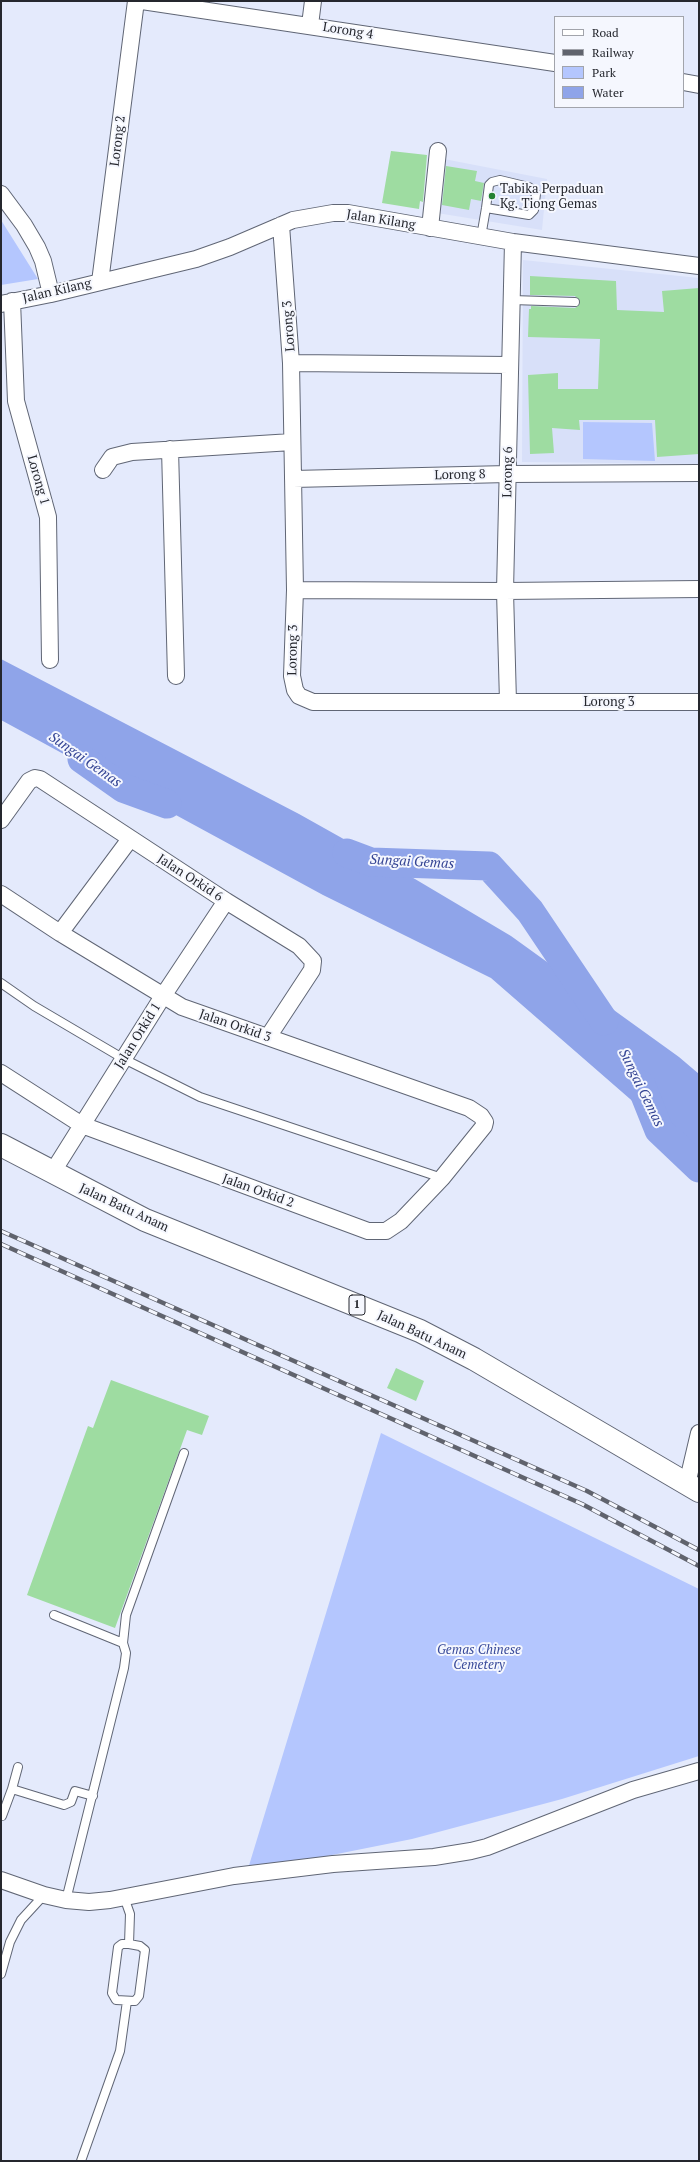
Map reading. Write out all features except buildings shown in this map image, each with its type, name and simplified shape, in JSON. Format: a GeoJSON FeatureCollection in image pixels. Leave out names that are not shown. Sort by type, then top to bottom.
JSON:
{"type":"FeatureCollection","features":[{"type":"Feature","properties":{"kind":"highway","name":"Jalan Batu Anam"},"geometry":{"type":"LineString","coordinates":[[1,1145],[52,1173],[145,1220],[420,1331],[474,1359],[693,1488]]}},
{"type":"Feature","properties":{"kind":"street","name":"Lorong 2"},"geometry":{"type":"LineString","coordinates":[[100,282],[136,1]]}},
{"type":"Feature","properties":{"kind":"street","name":"Lorong 4"},"geometry":{"type":"LineString","coordinates":[[142,1],[310,25],[554,63]]}},
{"type":"Feature","properties":{"kind":"street"},"geometry":{"type":"LineString","coordinates":[[310,25],[313,1]]}},
{"type":"Feature","properties":{"kind":"street"},"geometry":{"type":"LineString","coordinates":[[684,82],[699,85]]}},
{"type":"Feature","properties":{"kind":"street"},"geometry":{"type":"LineString","coordinates":[[430,228],[438,151]]}},
{"type":"Feature","properties":{"kind":"street"},"geometry":{"type":"LineString","coordinates":[[1,194],[24,225],[37,247],[43,261],[51,294]]}},
{"type":"Feature","properties":{"kind":"street","name":"Jalan Kilang"},"geometry":{"type":"LineString","coordinates":[[6,303],[51,294],[196,259],[303,217],[348,213],[513,242],[699,266]]}},
{"type":"Feature","properties":{"kind":"street","name":"Lorong 3"},"geometry":{"type":"LineString","coordinates":[[281,225],[291,363],[295,590],[292,676],[295,690],[299,696],[305,700],[313,702],[699,702]]}},
{"type":"Feature","properties":{"kind":"street","name":"Lorong 6"},"geometry":{"type":"LineString","coordinates":[[508,702],[505,592],[513,242]]}},
{"type":"Feature","properties":{"kind":"street","name":"Lorong 1"},"geometry":{"type":"LineString","coordinates":[[6,303],[16,401],[48,517],[50,660]]}},
{"type":"Feature","properties":{"kind":"street"},"geometry":{"type":"LineString","coordinates":[[291,363],[510,365]]}},
{"type":"Feature","properties":{"kind":"street"},"geometry":{"type":"LineString","coordinates":[[103,470],[112,457],[119,454],[170,449],[292,442]]}},
{"type":"Feature","properties":{"kind":"street"},"geometry":{"type":"LineString","coordinates":[[170,449],[176,676]]}},
{"type":"Feature","properties":{"kind":"street","name":"Lorong 8"},"geometry":{"type":"LineString","coordinates":[[293,479],[508,474],[699,474]]}},
{"type":"Feature","properties":{"kind":"street"},"geometry":{"type":"LineString","coordinates":[[295,590],[505,592],[699,589]]}},
{"type":"Feature","properties":{"kind":"street","name":"Jalan Orkid 6"},"geometry":{"type":"LineString","coordinates":[[1,820],[29,781],[37,778],[226,901],[299,946],[313,961],[312,970],[308,980],[268,1037]]}},
{"type":"Feature","properties":{"kind":"street"},"geometry":{"type":"LineString","coordinates":[[60,933],[130,839]]}},
{"type":"Feature","properties":{"kind":"street","name":"Jalan Orkid 3"},"geometry":{"type":"LineString","coordinates":[[1,894],[60,933],[182,1007],[469,1108],[481,1116],[485,1122]]}},
{"type":"Feature","properties":{"kind":"street","name":"Jalan Orkid 1"},"geometry":{"type":"LineString","coordinates":[[52,1173],[163,996],[226,901]]}},
{"type":"Feature","properties":{"kind":"street","name":"Jalan Orkid 2"},"geometry":{"type":"LineString","coordinates":[[1,1073],[82,1125],[368,1231],[379,1232],[392,1228],[442,1178],[483,1130],[485,1122]]}},
{"type":"Feature","properties":{"kind":"street"},"geometry":{"type":"LineString","coordinates":[[693,1488],[699,1432]]}},
{"type":"Feature","properties":{"kind":"street"},"geometry":{"type":"LineString","coordinates":[[1,1880],[44,1895],[66,1900],[89,1902],[124,1897],[234,1876],[333,1864],[434,1856],[471,1851],[487,1847],[633,1790],[699,1771]]}},
{"type":"Feature","properties":{"kind":"lane"},"geometry":{"type":"LineString","coordinates":[[481,237],[489,185],[496,180],[529,187],[536,194],[534,210],[529,215],[486,208]]}},
{"type":"Feature","properties":{"kind":"lane"},"geometry":{"type":"LineString","coordinates":[[512,300],[575,302]]}},
{"type":"Feature","properties":{"kind":"lane"},"geometry":{"type":"LineString","coordinates":[[1,984],[34,1006],[124,1060],[200,1097],[442,1178]]}},
{"type":"Feature","properties":{"kind":"lane"},"geometry":{"type":"LineString","coordinates":[[66,1900],[124,1668],[126,1653],[123,1643],[126,1615],[184,1453]]}},
{"type":"Feature","properties":{"kind":"lane"},"geometry":{"type":"LineString","coordinates":[[54,1615],[123,1643]]}},
{"type":"Feature","properties":{"kind":"lane"},"geometry":{"type":"LineString","coordinates":[[2,1816],[18,1768]]}},
{"type":"Feature","properties":{"kind":"lane"},"geometry":{"type":"LineString","coordinates":[[12,1788],[64,1805],[71,1802],[75,1791],[93,1796]]}},
{"type":"Feature","properties":{"kind":"lane"},"geometry":{"type":"LineString","coordinates":[[1,1974],[10,1942],[21,1920],[44,1895]]}},
{"type":"Feature","properties":{"kind":"lane"},"geometry":{"type":"LineString","coordinates":[[124,1897],[130,1914],[130,1944]]}},
{"type":"Feature","properties":{"kind":"lane"},"geometry":{"type":"LineString","coordinates":[[122,1944],[130,1944],[140,1946],[144,1950],[139,1996],[135,2001],[116,2000],[112,1993],[118,1947],[122,1944]]}},
{"type":"Feature","properties":{"kind":"lane"},"geometry":{"type":"LineString","coordinates":[[81,2161],[120,2051],[126,2001]]}},
{"type":"Feature","properties":{"kind":"shaded area","name":"Tabika Perpaduan Kg. Tiong Gemas"},"geometry":{"type":"Polygon","coordinates":[[[444,159],[547,179],[542,230],[437,213],[444,159]]]}},
{"type":"Feature","properties":{"kind":"shaded area"},"geometry":{"type":"Polygon","coordinates":[[[523,260],[699,278],[699,464],[522,462],[523,260]]]}},
{"type":"Feature","properties":{"kind":"green space"},"geometry":{"type":"Polygon","coordinates":[[[1,220],[38,279],[1,285],[1,220]]]}},
{"type":"Feature","properties":{"kind":"green space"},"geometry":{"type":"Polygon","coordinates":[[[583,422],[652,423],[655,461],[583,459],[583,422]]]}},
{"type":"Feature","properties":{"kind":"green space","name":"Gemas Chinese Cemetery"},"geometry":{"type":"Polygon","coordinates":[[[381,1433],[699,1589],[699,1756],[562,1799],[412,1839],[247,1872],[381,1433]]]}},
{"type":"Feature","properties":{"kind":"water"},"geometry":{"type":"Polygon","coordinates":[[[1,659],[299,814],[415,879],[511,936],[679,1057],[699,1074],[699,1159],[491,978],[323,895],[1,720],[1,659]]]}},
{"type":"Feature","properties":{"kind":"waterway","name":"Sungai Gemas"},"geometry":{"type":"LineString","coordinates":[[82,759],[123,788],[167,804]]}},
{"type":"Feature","properties":{"kind":"waterway","name":"Sungai Gemas"},"geometry":{"type":"LineString","coordinates":[[347,853],[371,862],[489,866],[530,911],[604,1021]]}},
{"type":"Feature","properties":{"kind":"waterway","name":"Sungai Gemas"},"geometry":{"type":"LineString","coordinates":[[641,1085],[659,1130],[699,1168]]}},
{"type":"Feature","properties":{"kind":"railway"},"geometry":{"type":"LineString","coordinates":[[1,1231],[587,1491],[699,1550]]}},
{"type":"Feature","properties":{"kind":"railway"},"geometry":{"type":"LineString","coordinates":[[1,1244],[582,1504],[699,1566]]}},
{"type":"Feature","properties":{"kind":"place","name":"Tabika Perpaduan Kg. Tiong Gemas"},"geometry":{"type":"Point","coordinates":[492,196]}}]}
